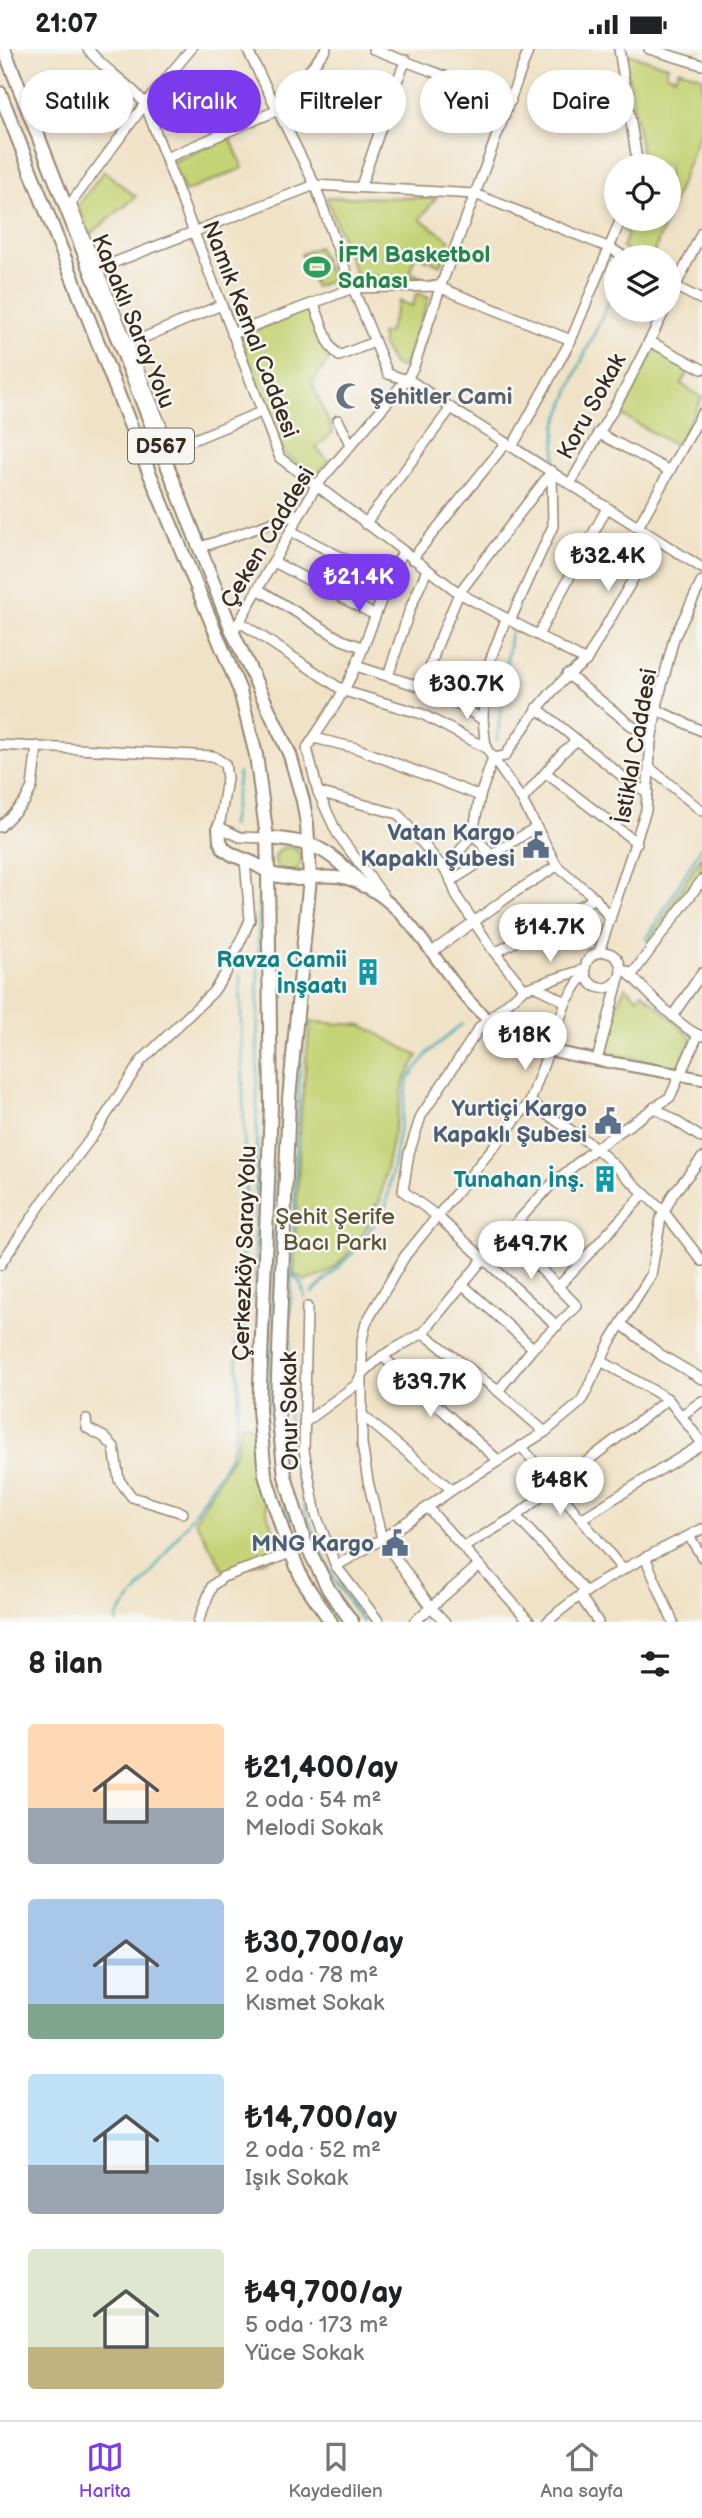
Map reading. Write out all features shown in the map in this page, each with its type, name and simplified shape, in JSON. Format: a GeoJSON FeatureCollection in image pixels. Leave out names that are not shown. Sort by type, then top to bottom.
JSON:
{"type":"FeatureCollection","features":[{"type":"Feature","properties":{"kind":"highway","name":"Kapaklı Saray Yolu"},"geometry":{"type":"LineString","coordinates":[[4,49],[167,450],[201,547],[290,755],[303,801],[309,844]]}},
{"type":"Feature","properties":{"kind":"highway","name":"Kapaklı Saray Yolu"},"geometry":{"type":"LineString","coordinates":[[0,93],[142,455],[240,691],[256,755],[267,838]]}},
{"type":"Feature","properties":{"kind":"highway"},"geometry":{"type":"LineString","coordinates":[[219,827],[220,841],[224,849],[274,875],[285,878],[310,877]]}},
{"type":"Feature","properties":{"kind":"highway"},"geometry":{"type":"LineString","coordinates":[[267,838],[309,844],[331,854],[364,886]]}},
{"type":"Feature","properties":{"kind":"highway","name":"D567"},"geometry":{"type":"LineString","coordinates":[[267,838],[268,870]]}},
{"type":"Feature","properties":{"kind":"highway","name":"D567"},"geometry":{"type":"LineString","coordinates":[[309,844],[310,877]]}},
{"type":"Feature","properties":{"kind":"highway","name":"Çerkezköy Saray Yolu"},"geometry":{"type":"LineString","coordinates":[[268,870],[271,1106],[259,1410],[265,1475],[291,1553],[302,1579],[331,1622]]}},
{"type":"Feature","properties":{"kind":"highway","name":"Çerkezköy Saray Yolu"},"geometry":{"type":"LineString","coordinates":[[310,877],[289,1099],[277,1402],[285,1476],[304,1540],[329,1590],[352,1622]]}},
{"type":"Feature","properties":{"kind":"main road"},"geometry":{"type":"LineString","coordinates":[[310,877],[345,878],[364,886],[388,902],[432,952],[463,993],[488,1020],[505,1032],[548,1051],[702,1079]]}},
{"type":"Feature","properties":{"kind":"street"},"geometry":{"type":"LineString","coordinates":[[88,49],[98,63],[130,87],[145,104]]}},
{"type":"Feature","properties":{"kind":"street"},"geometry":{"type":"LineString","coordinates":[[69,206],[145,104],[191,49]]}},
{"type":"Feature","properties":{"kind":"street"},"geometry":{"type":"LineString","coordinates":[[247,49],[275,104]]}},
{"type":"Feature","properties":{"kind":"street"},"geometry":{"type":"LineString","coordinates":[[309,70],[326,49]]}},
{"type":"Feature","properties":{"kind":"street"},"geometry":{"type":"LineString","coordinates":[[373,49],[432,70]]}},
{"type":"Feature","properties":{"kind":"street","name":"Çeken Caddesi"},"geometry":{"type":"LineString","coordinates":[[513,95],[529,49]]}},
{"type":"Feature","properties":{"kind":"street"},"geometry":{"type":"LineString","coordinates":[[619,49],[636,154]]}},
{"type":"Feature","properties":{"kind":"street"},"geometry":{"type":"LineString","coordinates":[[649,49],[702,65]]}},
{"type":"Feature","properties":{"kind":"street"},"geometry":{"type":"LineString","coordinates":[[361,186],[406,60]]}},
{"type":"Feature","properties":{"kind":"street","name":"Namık Kemal Caddesi"},"geometry":{"type":"LineString","coordinates":[[145,104],[280,458],[459,593],[586,661]]}},
{"type":"Feature","properties":{"kind":"street"},"geometry":{"type":"LineString","coordinates":[[166,158],[275,111]]}},
{"type":"Feature","properties":{"kind":"street"},"geometry":{"type":"LineString","coordinates":[[289,133],[314,185],[388,374],[407,379],[702,568]]}},
{"type":"Feature","properties":{"kind":"street","name":"Çeken Caddesi"},"geometry":{"type":"LineString","coordinates":[[237,627],[316,487],[407,379],[414,366],[440,288],[499,133]]}},
{"type":"Feature","properties":{"kind":"street"},"geometry":{"type":"LineString","coordinates":[[95,270],[314,185],[475,194],[604,247]]}},
{"type":"Feature","properties":{"kind":"street"},"geometry":{"type":"LineString","coordinates":[[681,269],[702,232]]}},
{"type":"Feature","properties":{"kind":"street"},"geometry":{"type":"LineString","coordinates":[[412,559],[509,445],[571,340],[604,263]]}},
{"type":"Feature","properties":{"kind":"street"},"geometry":{"type":"LineString","coordinates":[[232,334],[353,288],[436,286],[571,340]]}},
{"type":"Feature","properties":{"kind":"street"},"geometry":{"type":"LineString","coordinates":[[681,290],[702,300]]}},
{"type":"Feature","properties":{"kind":"street"},"geometry":{"type":"LineString","coordinates":[[314,304],[331,346],[339,356],[374,342]]}},
{"type":"Feature","properties":{"kind":"street"},"geometry":{"type":"LineString","coordinates":[[125,345],[221,305]]}},
{"type":"Feature","properties":{"kind":"street","name":"Koru Sokak"},"geometry":{"type":"LineString","coordinates":[[570,484],[626,387],[659,322]]}},
{"type":"Feature","properties":{"kind":"street"},"geometry":{"type":"LineString","coordinates":[[649,341],[702,369]]}},
{"type":"Feature","properties":{"kind":"street"},"geometry":{"type":"LineString","coordinates":[[365,524],[451,408]]}},
{"type":"Feature","properties":{"kind":"street"},"geometry":{"type":"LineString","coordinates":[[167,450],[261,411]]}},
{"type":"Feature","properties":{"kind":"street"},"geometry":{"type":"LineString","coordinates":[[638,527],[702,413]]}},
{"type":"Feature","properties":{"kind":"street"},"geometry":{"type":"LineString","coordinates":[[338,420],[350,444]]}},
{"type":"Feature","properties":{"kind":"street"},"geometry":{"type":"LineString","coordinates":[[598,433],[670,471]]}},
{"type":"Feature","properties":{"kind":"street"},"geometry":{"type":"LineString","coordinates":[[424,687],[437,646],[459,593],[552,471]]}},
{"type":"Feature","properties":{"kind":"street","name":"Koru Sokak"},"geometry":{"type":"LineString","coordinates":[[486,748],[485,674],[554,526],[552,471]]}},
{"type":"Feature","properties":{"kind":"street"},"geometry":{"type":"LineString","coordinates":[[538,635],[607,508]]}},
{"type":"Feature","properties":{"kind":"street"},"geometry":{"type":"LineString","coordinates":[[201,547],[301,513]]}},
{"type":"Feature","properties":{"kind":"street"},"geometry":{"type":"LineString","coordinates":[[291,531],[387,581]]}},
{"type":"Feature","properties":{"kind":"street"},"geometry":{"type":"LineString","coordinates":[[493,758],[505,756],[537,708],[567,674],[586,661],[656,539]]}},
{"type":"Feature","properties":{"kind":"street"},"geometry":{"type":"LineString","coordinates":[[388,902],[337,833],[318,792],[307,748],[344,691],[387,581],[403,552]]}},
{"type":"Feature","properties":{"kind":"street"},"geometry":{"type":"LineString","coordinates":[[274,562],[375,615]]}},
{"type":"Feature","properties":{"kind":"street"},"geometry":{"type":"LineString","coordinates":[[388,676],[410,609],[427,570]]}},
{"type":"Feature","properties":{"kind":"street","name":"İstiklal Caddesi"},"geometry":{"type":"LineString","coordinates":[[599,952],[646,810],[651,740],[674,638],[702,581]]}},
{"type":"Feature","properties":{"kind":"street"},"geometry":{"type":"LineString","coordinates":[[258,589],[342,640],[362,647]]}},
{"type":"Feature","properties":{"kind":"street"},"geometry":{"type":"LineString","coordinates":[[237,627],[344,691],[422,715],[486,748],[522,800],[557,866],[595,898],[610,919]]}},
{"type":"Feature","properties":{"kind":"street"},"geometry":{"type":"LineString","coordinates":[[356,666],[440,693],[484,720]]}},
{"type":"Feature","properties":{"kind":"street"},"geometry":{"type":"LineString","coordinates":[[567,674],[651,740]]}},
{"type":"Feature","properties":{"kind":"street"},"geometry":{"type":"LineString","coordinates":[[537,708],[632,785],[648,792]]}},
{"type":"Feature","properties":{"kind":"street"},"geometry":{"type":"LineString","coordinates":[[657,710],[702,731]]}},
{"type":"Feature","properties":{"kind":"street"},"geometry":{"type":"LineString","coordinates":[[314,738],[356,748],[480,796]]}},
{"type":"Feature","properties":{"kind":"street"},"geometry":{"type":"LineString","coordinates":[[522,800],[562,753],[577,740]]}},
{"type":"Feature","properties":{"kind":"street"},"geometry":{"type":"LineString","coordinates":[[0,745],[214,756],[221,760],[226,768],[219,827],[240,837],[267,838]]}},
{"type":"Feature","properties":{"kind":"street"},"geometry":{"type":"LineString","coordinates":[[0,827],[24,801],[32,787],[37,746]]}},
{"type":"Feature","properties":{"kind":"street"},"geometry":{"type":"LineString","coordinates":[[450,878],[454,859],[473,832],[480,796],[493,758]]}},
{"type":"Feature","properties":{"kind":"street"},"geometry":{"type":"LineString","coordinates":[[650,768],[702,811]]}},
{"type":"Feature","properties":{"kind":"street"},"geometry":{"type":"LineString","coordinates":[[545,773],[637,843]]}},
{"type":"Feature","properties":{"kind":"street"},"geometry":{"type":"LineString","coordinates":[[318,792],[398,814],[450,878],[457,897],[495,953],[524,989]]}},
{"type":"Feature","properties":{"kind":"street"},"geometry":{"type":"LineString","coordinates":[[450,878],[492,857],[536,827]]}},
{"type":"Feature","properties":{"kind":"street"},"geometry":{"type":"LineString","coordinates":[[473,832],[492,857]]}},
{"type":"Feature","properties":{"kind":"street"},"geometry":{"type":"LineString","coordinates":[[0,1265],[44,1200],[94,1134],[141,1061],[213,992],[226,973],[250,920],[245,860]]}},
{"type":"Feature","properties":{"kind":"street"},"geometry":{"type":"LineString","coordinates":[[432,952],[512,894],[557,866]]}},
{"type":"Feature","properties":{"kind":"street"},"geometry":{"type":"LineString","coordinates":[[631,976],[702,880]]}},
{"type":"Feature","properties":{"kind":"street"},"geometry":{"type":"LineString","coordinates":[[495,953],[595,898]]}},
{"type":"Feature","properties":{"kind":"street"},"geometry":{"type":"LineString","coordinates":[[304,1423],[356,1385],[362,1374],[382,1356],[423,1333],[483,1259],[552,1184],[596,1148],[670,1097],[700,1035],[673,1015],[610,953],[599,952],[589,958],[566,1002],[530,1102],[405,1256],[366,1323],[362,1340],[362,1374],[362,1444],[382,1539],[445,1622]]}},
{"type":"Feature","properties":{"kind":"street"},"geometry":{"type":"LineString","coordinates":[[597,1060],[621,964]]}},
{"type":"Feature","properties":{"kind":"street"},"geometry":{"type":"LineString","coordinates":[[585,970],[588,981],[597,988],[610,987],[619,980]]}},
{"type":"Feature","properties":{"kind":"street"},"geometry":{"type":"LineString","coordinates":[[557,1326],[437,1216],[403,1191],[409,1153],[421,1116],[480,1027],[524,989],[585,970]]}},
{"type":"Feature","properties":{"kind":"street"},"geometry":{"type":"LineString","coordinates":[[673,1015],[702,972]]}},
{"type":"Feature","properties":{"kind":"street"},"geometry":{"type":"LineString","coordinates":[[534,986],[566,1002]]}},
{"type":"Feature","properties":{"kind":"street"},"geometry":{"type":"LineString","coordinates":[[530,1102],[596,1148],[664,1212],[702,1261]]}},
{"type":"Feature","properties":{"kind":"street"},"geometry":{"type":"LineString","coordinates":[[654,1107],[702,1138]]}},
{"type":"Feature","properties":{"kind":"street"},"geometry":{"type":"LineString","coordinates":[[336,1566],[545,1432],[581,1402],[621,1324],[651,1275],[664,1212],[673,1194],[702,1158]]}},
{"type":"Feature","properties":{"kind":"street"},"geometry":{"type":"LineString","coordinates":[[558,1287],[644,1194]]}},
{"type":"Feature","properties":{"kind":"street"},"geometry":{"type":"LineString","coordinates":[[498,1391],[533,1348],[577,1306],[506,1234]]}},
{"type":"Feature","properties":{"kind":"street"},"geometry":{"type":"LineString","coordinates":[[462,1284],[533,1348]]}},
{"type":"Feature","properties":{"kind":"street","name":"Onur Sokak"},"geometry":{"type":"LineString","coordinates":[[307,1307],[304,1450],[316,1515],[336,1566],[379,1622]]}},
{"type":"Feature","properties":{"kind":"street"},"geometry":{"type":"LineString","coordinates":[[621,1324],[661,1355],[702,1379]]}},
{"type":"Feature","properties":{"kind":"street"},"geometry":{"type":"LineString","coordinates":[[423,1333],[498,1391],[545,1432]]}},
{"type":"Feature","properties":{"kind":"street"},"geometry":{"type":"LineString","coordinates":[[382,1356],[498,1460]]}},
{"type":"Feature","properties":{"kind":"street"},"geometry":{"type":"LineString","coordinates":[[581,1519],[702,1444],[668,1399],[601,1361]]}},
{"type":"Feature","properties":{"kind":"street"},"geometry":{"type":"LineString","coordinates":[[464,1547],[516,1516],[668,1399]]}},
{"type":"Feature","properties":{"kind":"street"},"geometry":{"type":"LineString","coordinates":[[682,1415],[702,1401]]}},
{"type":"Feature","properties":{"kind":"street"},"geometry":{"type":"LineString","coordinates":[[362,1415],[452,1490]]}},
{"type":"Feature","properties":{"kind":"street"},"geometry":{"type":"LineString","coordinates":[[86,1419],[87,1428],[104,1437],[114,1447],[119,1480],[132,1497],[183,1513]]}},
{"type":"Feature","properties":{"kind":"street"},"geometry":{"type":"LineString","coordinates":[[521,1446],[623,1570]]}},
{"type":"Feature","properties":{"kind":"street"},"geometry":{"type":"LineString","coordinates":[[428,1508],[530,1622]]}},
{"type":"Feature","properties":{"kind":"street"},"geometry":{"type":"LineString","coordinates":[[516,1516],[583,1594],[598,1622]]}},
{"type":"Feature","properties":{"kind":"street"},"geometry":{"type":"LineString","coordinates":[[547,1622],[583,1594],[645,1557],[702,1529]]}},
{"type":"Feature","properties":{"kind":"street"},"geometry":{"type":"LineString","coordinates":[[689,1536],[702,1557]]}},
{"type":"Feature","properties":{"kind":"street"},"geometry":{"type":"LineString","coordinates":[[198,1622],[212,1586],[223,1577],[291,1553]]}},
{"type":"Feature","properties":{"kind":"street"},"geometry":{"type":"LineString","coordinates":[[645,1557],[673,1622]]}},
{"type":"Feature","properties":{"kind":"street"},"geometry":{"type":"LineString","coordinates":[[414,1622],[479,1565]]}},
{"type":"Feature","properties":{"kind":"green space"},"geometry":{"type":"Polygon","coordinates":[[[624,53],[668,66],[666,73],[675,77],[679,69],[702,77],[702,125],[681,182],[681,154],[642,154],[634,110],[634,70],[627,70],[624,53]]]}},
{"type":"Feature","properties":{"kind":"green space"},"geometry":{"type":"Polygon","coordinates":[[[230,137],[243,168],[185,192],[172,162],[230,137]]]}},
{"type":"Feature","properties":{"kind":"green space"},"geometry":{"type":"Polygon","coordinates":[[[104,171],[136,197],[89,235],[78,206],[104,171]]]}},
{"type":"Feature","properties":{"kind":"green space"},"geometry":{"type":"Polygon","coordinates":[[[326,197],[436,198],[420,219],[450,240],[445,252],[439,250],[436,257],[443,259],[441,265],[415,256],[410,272],[425,279],[423,281],[356,275],[326,197]]]}},
{"type":"Feature","properties":{"kind":"green space"},"geometry":{"type":"Polygon","coordinates":[[[623,231],[662,231],[657,245],[623,245],[628,234],[623,231]]]}},
{"type":"Feature","properties":{"kind":"green space","name":"İFM Basketbol Sahası"},"geometry":{"type":"Polygon","coordinates":[[[318,247],[332,280],[315,287],[301,254],[318,247]]]}},
{"type":"Feature","properties":{"kind":"green space"},"geometry":{"type":"Polygon","coordinates":[[[417,293],[429,298],[403,368],[393,365],[383,347],[381,334],[388,333],[399,301],[412,306],[417,293]]]}},
{"type":"Feature","properties":{"kind":"green space"},"geometry":{"type":"Polygon","coordinates":[[[306,310],[311,312],[330,358],[312,384],[333,432],[316,448],[328,460],[316,477],[284,453],[239,337],[306,310]]]}},
{"type":"Feature","properties":{"kind":"green space"},"geometry":{"type":"Polygon","coordinates":[[[654,348],[690,368],[681,384],[702,398],[676,446],[620,414],[654,348]]]}},
{"type":"Feature","properties":{"kind":"green space"},"geometry":{"type":"Polygon","coordinates":[[[288,847],[297,851],[301,860],[297,869],[288,873],[279,869],[275,860],[279,851],[288,847]]]}},
{"type":"Feature","properties":{"kind":"green space"},"geometry":{"type":"Polygon","coordinates":[[[702,855],[702,877],[652,944],[649,942],[702,855]]]}},
{"type":"Feature","properties":{"kind":"green space"},"geometry":{"type":"Polygon","coordinates":[[[625,987],[638,998],[642,992],[693,1039],[679,1067],[603,1052],[616,1006],[625,987]]]}},
{"type":"Feature","properties":{"kind":"green space","name":"Şehit Şerife Bacı Parkı"},"geometry":{"type":"Polygon","coordinates":[[[310,1022],[362,1025],[418,1056],[404,1081],[379,1205],[375,1205],[363,1233],[342,1260],[325,1274],[306,1281],[294,1274],[301,1110],[310,1022]]]}},
{"type":"Feature","properties":{"kind":"green space"},"geometry":{"type":"Polygon","coordinates":[[[241,1423],[252,1426],[268,1516],[283,1551],[279,1556],[225,1573],[195,1520],[236,1450],[241,1423]]]}},
{"type":"Feature","properties":{"kind":"waterway"},"geometry":{"type":"LineString","coordinates":[[555,463],[556,426],[604,312]]}},
{"type":"Feature","properties":{"kind":"waterway"},"geometry":{"type":"LineString","coordinates":[[497,740],[511,631]]}},
{"type":"Feature","properties":{"kind":"waterway"},"geometry":{"type":"LineString","coordinates":[[231,826],[239,773]]}},
{"type":"Feature","properties":{"kind":"waterway"},"geometry":{"type":"LineString","coordinates":[[646,940],[702,846]]}},
{"type":"Feature","properties":{"kind":"waterway"},"geometry":{"type":"LineString","coordinates":[[116,1622],[118,1615],[194,1514],[228,1460],[234,1444],[239,1393],[236,1338],[247,1324],[246,1303],[255,1295],[259,888]]}},
{"type":"Feature","properties":{"kind":"waterway"},"geometry":{"type":"LineString","coordinates":[[315,946],[299,1079],[287,1398],[294,1458],[307,1516],[330,1571],[363,1622]]}},
{"type":"Feature","properties":{"kind":"waterway"},"geometry":{"type":"LineString","coordinates":[[240,974],[246,1213],[237,1310],[244,1326]]}},
{"type":"Feature","properties":{"kind":"waterway"},"geometry":{"type":"LineString","coordinates":[[312,1293],[356,1250],[386,1206],[408,1079],[429,1052],[462,1024]]}},
{"type":"Feature","properties":{"kind":"waterway"},"geometry":{"type":"LineString","coordinates":[[278,1141],[270,1409],[283,1496],[303,1559]]}},
{"type":"Feature","properties":{"kind":"waterway"},"geometry":{"type":"LineString","coordinates":[[291,1275],[299,1282],[305,1298]]}},
{"type":"Feature","properties":{"kind":"place","name":"İFM Basketbol Sahası"},"geometry":{"type":"Point","coordinates":[317,267]}},
{"type":"Feature","properties":{"kind":"place","name":"Şehitler Cami"},"geometry":{"type":"Point","coordinates":[349,396]}},
{"type":"Feature","properties":{"kind":"place","name":"Vatan Kargo Kapaklı Şubesi"},"geometry":{"type":"Point","coordinates":[536,845]}},
{"type":"Feature","properties":{"kind":"place","name":"Ravza Camii İnşaatı"},"geometry":{"type":"Point","coordinates":[368,972]}},
{"type":"Feature","properties":{"kind":"place","name":"Yurtiçi Kargo Kapaklı Şubesi"},"geometry":{"type":"Point","coordinates":[608,1121]}},
{"type":"Feature","properties":{"kind":"place","name":"Tunahan İnş."},"geometry":{"type":"Point","coordinates":[605,1179]}},
{"type":"Feature","properties":{"kind":"place","name":"MNG Kargo"},"geometry":{"type":"Point","coordinates":[395,1543]}}]}
